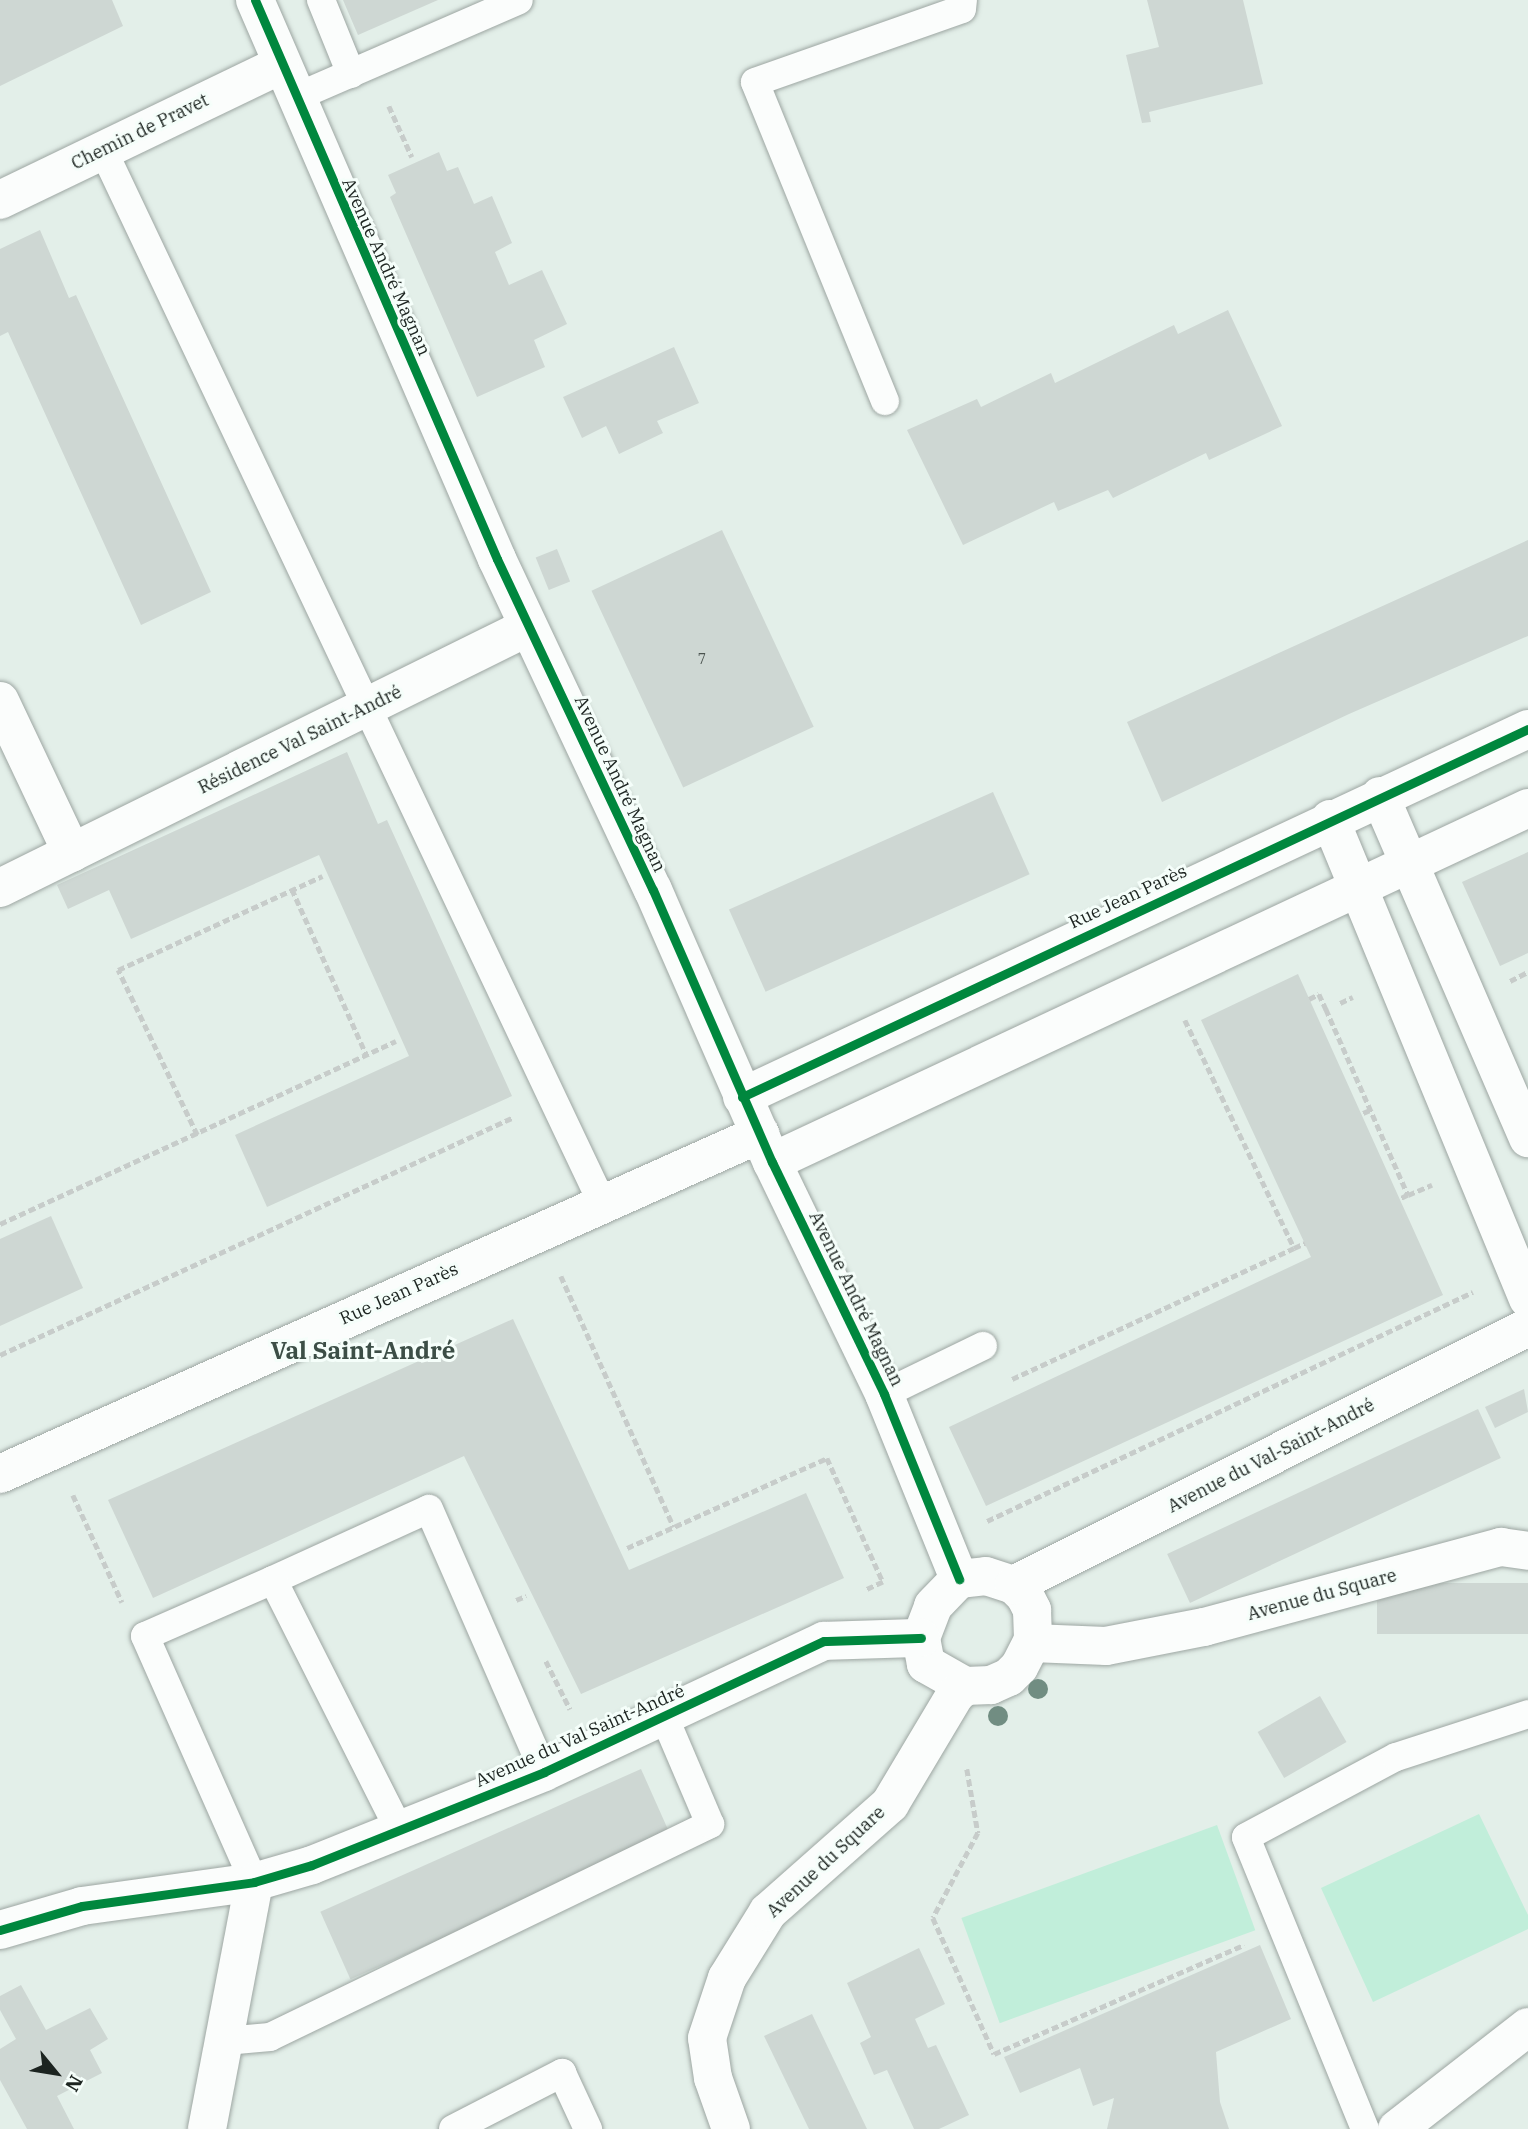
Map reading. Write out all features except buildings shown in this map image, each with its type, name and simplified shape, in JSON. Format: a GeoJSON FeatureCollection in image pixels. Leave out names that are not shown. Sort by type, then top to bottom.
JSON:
{"type":"FeatureCollection","features":[{"type":"Feature","properties":{"kind":"street","name":"Avenue André Magnan"},"geometry":{"type":"LineString","coordinates":[[255,0],[287,81],[528,627],[653,890],[742,1097],[884,1394],[959,1579]]}},
{"type":"Feature","properties":{"kind":"street","name":"Chemin de Pravet"},"geometry":{"type":"LineString","coordinates":[[0,200],[103,150],[287,81]]}},
{"type":"Feature","properties":{"kind":"street","name":"Résidence Val Saint-André"},"geometry":{"type":"LineString","coordinates":[[0,888],[528,627]]}},
{"type":"Feature","properties":{"kind":"street"},"geometry":{"type":"LineString","coordinates":[[0,701],[72,853]]}},
{"type":"Feature","properties":{"kind":"street","name":"Rue Jean Parès"},"geometry":{"type":"LineString","coordinates":[[742,1097],[1330,819],[1528,729]]}},
{"type":"Feature","properties":{"kind":"street"},"geometry":{"type":"LineString","coordinates":[[1380,796],[1528,1138]]}},
{"type":"Feature","properties":{"kind":"street","name":"Rue Jean Parès"},"geometry":{"type":"LineString","coordinates":[[0,1474],[602,1203],[766,1148],[1358,887],[1528,808]]}},
{"type":"Feature","properties":{"kind":"street"},"geometry":{"type":"LineString","coordinates":[[1330,819],[1528,1299]]}},
{"type":"Feature","properties":{"kind":"street","name":"Avenue du Val-Saint-André"},"geometry":{"type":"LineString","coordinates":[[1014,1586],[1528,1327]]}},
{"type":"Feature","properties":{"kind":"street","name":"Avenue du Square"},"geometry":{"type":"LineString","coordinates":[[1032,1643],[1106,1646],[1204,1626],[1501,1547],[1528,1551]]}},
{"type":"Feature","properties":{"kind":"street"},"geometry":{"type":"LineString","coordinates":[[986,1576],[1014,1586],[1032,1610],[1032,1643],[1009,1677],[991,1685],[965,1686],[926,1664],[921,1638],[933,1606],[959,1579],[986,1576]]}},
{"type":"Feature","properties":{"kind":"street","name":"Avenue du Val Saint-André"},"geometry":{"type":"LineString","coordinates":[[0,1930],[82,1906],[254,1882],[400,1831],[544,1772],[824,1641],[921,1638]]}},
{"type":"Feature","properties":{"kind":"street","name":"Avenue du Square"},"geometry":{"type":"LineString","coordinates":[[731,2129],[713,2078],[707,2038],[727,1978],[768,1912],[890,1804],[955,1695],[965,1686]]}},
{"type":"Feature","properties":{"kind":"street"},"geometry":{"type":"LineString","coordinates":[[207,2129],[254,1882]]}},
{"type":"Feature","properties":{"kind":"street"},"geometry":{"type":"LineString","coordinates":[[1397,2129],[1528,2027]]}},
{"type":"Feature","properties":{"kind":"lane"},"geometry":{"type":"LineString","coordinates":[[321,0],[351,75]]}},
{"type":"Feature","properties":{"kind":"lane"},"geometry":{"type":"LineString","coordinates":[[287,81],[351,75],[519,0]]}},
{"type":"Feature","properties":{"kind":"lane"},"geometry":{"type":"LineString","coordinates":[[885,401],[755,82],[962,9],[964,0]]}},
{"type":"Feature","properties":{"kind":"lane"},"geometry":{"type":"LineString","coordinates":[[103,150],[369,706],[602,1203]]}},
{"type":"Feature","properties":{"kind":"lane"},"geometry":{"type":"LineString","coordinates":[[884,1394],[984,1346]]}},
{"type":"Feature","properties":{"kind":"lane"},"geometry":{"type":"LineString","coordinates":[[254,1882],[145,1636],[429,1509],[544,1772]]}},
{"type":"Feature","properties":{"kind":"lane"},"geometry":{"type":"LineString","coordinates":[[273,1580],[400,1831]]}},
{"type":"Feature","properties":{"kind":"lane"},"geometry":{"type":"LineString","coordinates":[[1365,2129],[1280,1929],[1246,1837],[1396,1758],[1528,1714]]}},
{"type":"Feature","properties":{"kind":"lane"},"geometry":{"type":"LineString","coordinates":[[225,2041],[270,2037],[710,1824],[664,1716]]}},
{"type":"Feature","properties":{"kind":"lane"},"geometry":{"type":"LineString","coordinates":[[453,2129],[562,2073],[588,2129]]}},
{"type":"Feature","properties":{"kind":"path"},"geometry":{"type":"LineString","coordinates":[[389,106],[412,158]]}},
{"type":"Feature","properties":{"kind":"path"},"geometry":{"type":"LineString","coordinates":[[197,1135],[118,970],[322,876]]}},
{"type":"Feature","properties":{"kind":"path"},"geometry":{"type":"LineString","coordinates":[[292,889],[366,1054]]}},
{"type":"Feature","properties":{"kind":"path"},"geometry":{"type":"LineString","coordinates":[[1309,999],[1319,994],[1408,1195],[1400,1199]]}},
{"type":"Feature","properties":{"kind":"path"},"geometry":{"type":"LineString","coordinates":[[1192,1032],[1294,1248]]}},
{"type":"Feature","properties":{"kind":"path"},"geometry":{"type":"LineString","coordinates":[[0,1224],[396,1041]]}},
{"type":"Feature","properties":{"kind":"path"},"geometry":{"type":"LineString","coordinates":[[1363,1113],[1370,1110]]}},
{"type":"Feature","properties":{"kind":"path"},"geometry":{"type":"LineString","coordinates":[[0,1355],[520,1114]]}},
{"type":"Feature","properties":{"kind":"path"},"geometry":{"type":"LineString","coordinates":[[1001,1384],[1305,1243]]}},
{"type":"Feature","properties":{"kind":"path"},"geometry":{"type":"LineString","coordinates":[[554,1262],[674,1527]]}},
{"type":"Feature","properties":{"kind":"path"},"geometry":{"type":"LineString","coordinates":[[978,1525],[1483,1287]]}},
{"type":"Feature","properties":{"kind":"path"},"geometry":{"type":"LineString","coordinates":[[627,1548],[827,1458],[883,1582],[858,1594]]}},
{"type":"Feature","properties":{"kind":"path"},"geometry":{"type":"LineString","coordinates":[[74,1487],[73,1496],[117,1592]]}},
{"type":"Feature","properties":{"kind":"path"},"geometry":{"type":"LineString","coordinates":[[521,1612],[516,1600],[526,1596]]}},
{"type":"Feature","properties":{"kind":"path"},"geometry":{"type":"LineString","coordinates":[[544,1658],[573,1715]]}},
{"type":"Feature","properties":{"kind":"path"},"geometry":{"type":"LineString","coordinates":[[978,1833],[933,1918],[994,2054],[1280,1929]]}},
{"type":"Feature","properties":{"kind":"green space"},"geometry":{"type":"Polygon","coordinates":[[[1479,1814],[1528,1915],[1528,1929],[1373,2002],[1321,1888],[1479,1814]]]}},
{"type":"Feature","properties":{"kind":"green space"},"geometry":{"type":"Polygon","coordinates":[[[1217,1825],[1255,1930],[1000,2023],[961,1918],[1217,1825]]]}},
{"type":"Feature","properties":{"kind":"cycle path"},"geometry":{"type":"LineString","coordinates":[[255,0],[497,559],[653,890],[772,1162],[884,1394],[959,1579]]}},
{"type":"Feature","properties":{"kind":"cycle path"},"geometry":{"type":"LineString","coordinates":[[742,1097],[1528,729]]}},
{"type":"Feature","properties":{"kind":"cycle path"},"geometry":{"type":"LineString","coordinates":[[0,1930],[82,1906],[254,1882],[312,1865],[544,1772],[824,1641],[921,1638]]}},
{"type":"Feature","properties":{"kind":"district","name":"Val Saint-André"},"geometry":{"type":"Point","coordinates":[363,1351]}}]}
